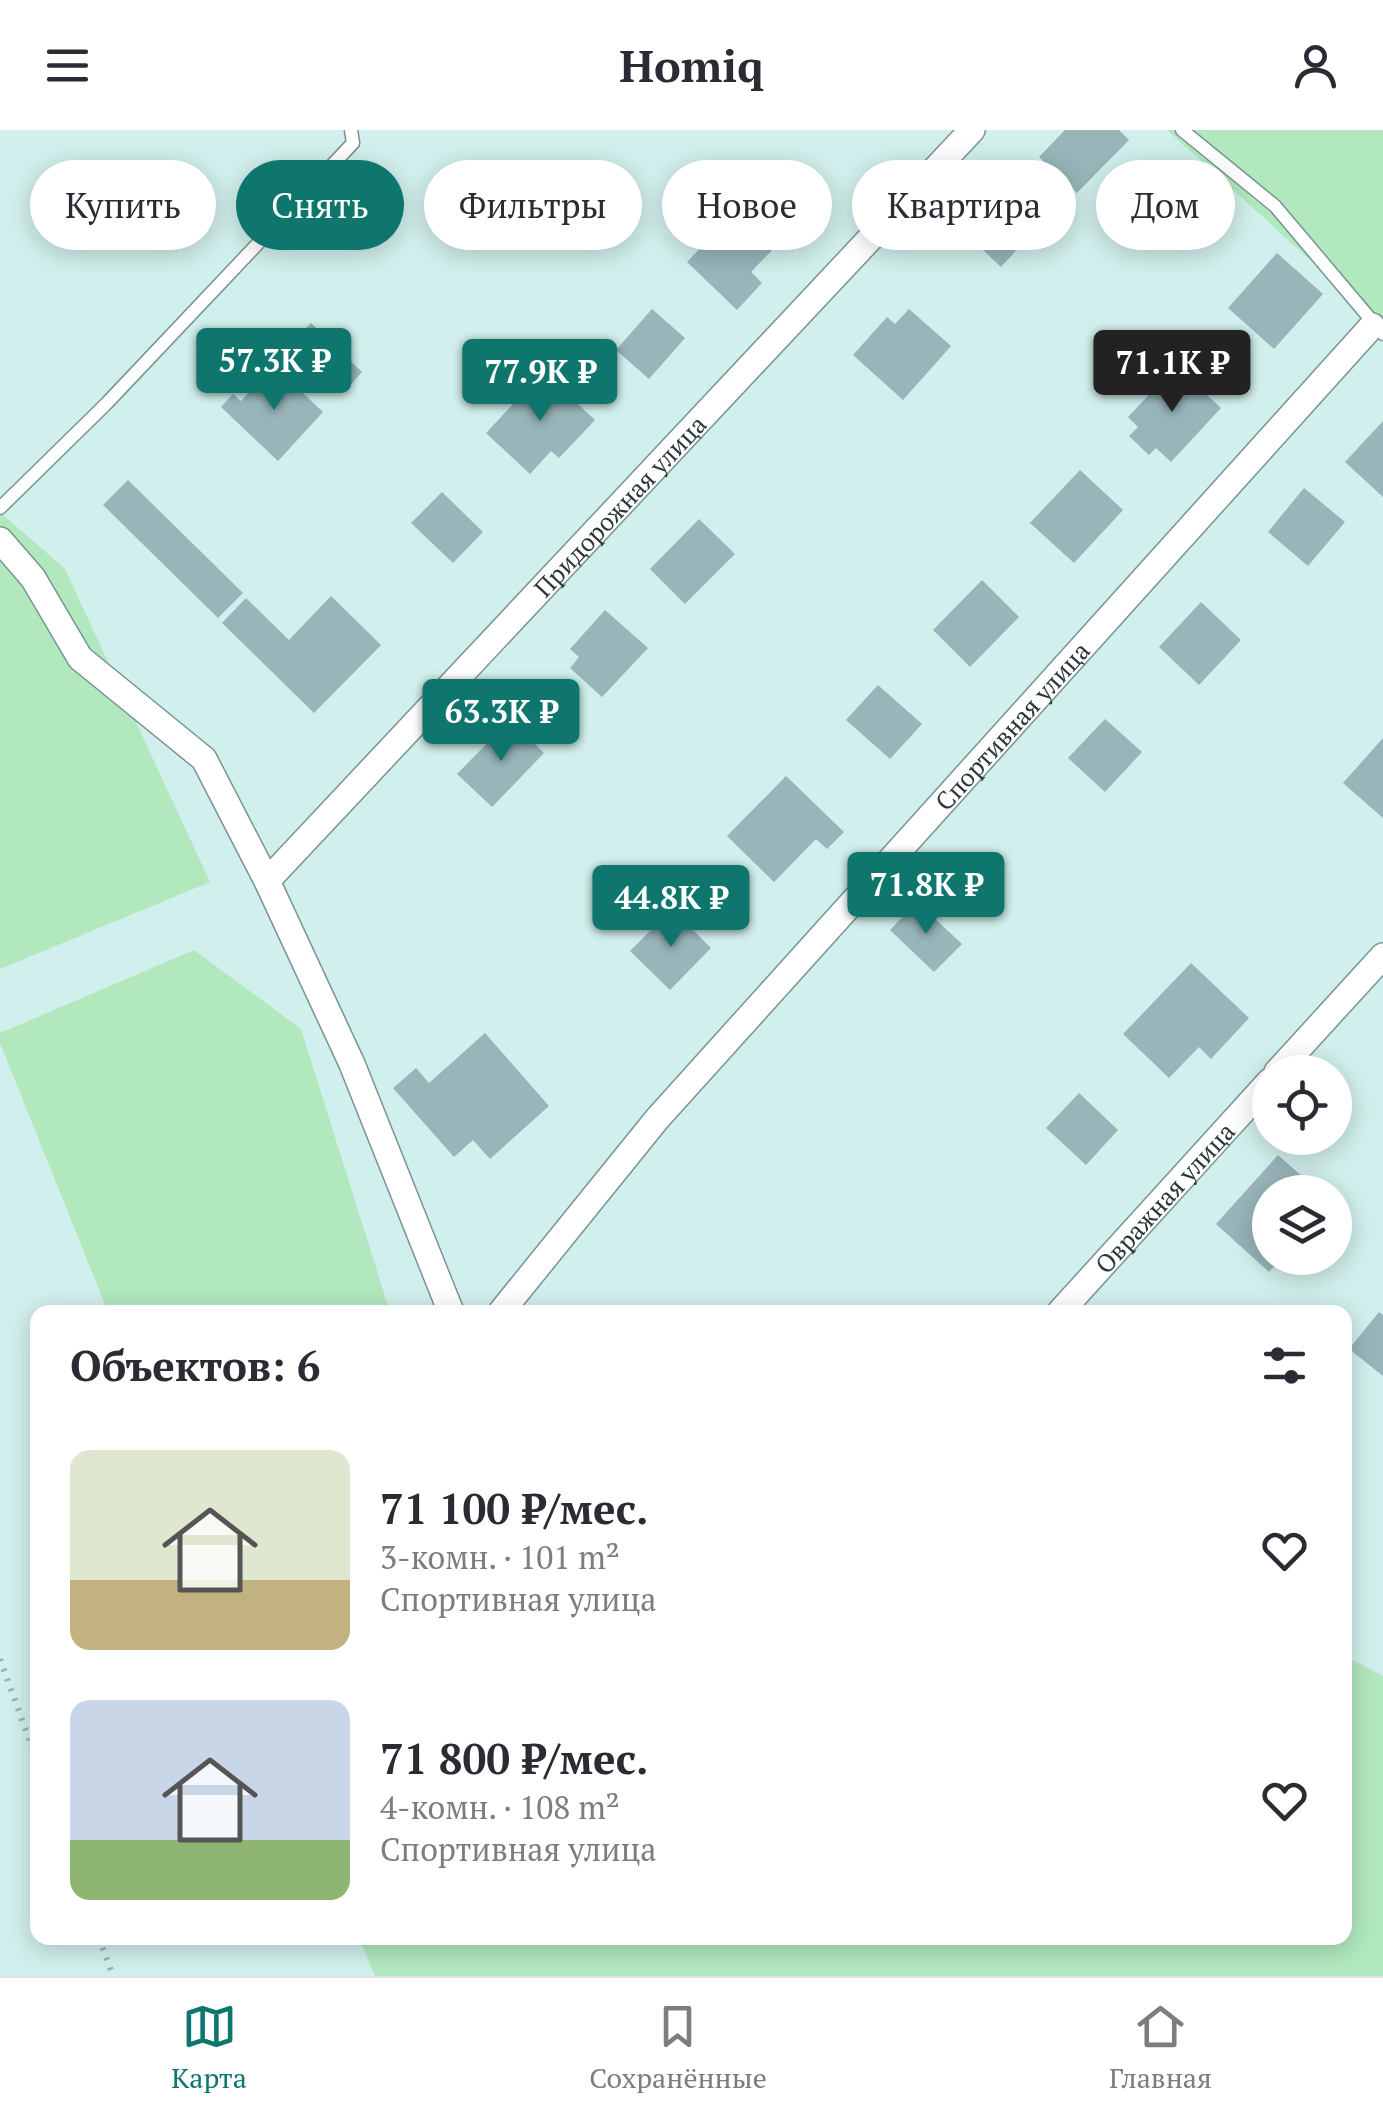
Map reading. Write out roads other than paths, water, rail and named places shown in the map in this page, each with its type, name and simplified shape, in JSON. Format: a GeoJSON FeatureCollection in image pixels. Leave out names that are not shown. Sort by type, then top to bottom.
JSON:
{"type":"FeatureCollection","features":[{"type":"Feature","properties":{"kind":"street","name":"Придорожная улица"},"geometry":{"type":"LineString","coordinates":[[267,881],[972,130]]}},
{"type":"Feature","properties":{"kind":"street","name":"Спортивная улица"},"geometry":{"type":"LineString","coordinates":[[507,1305],[657,1119],[1378,330]]}},
{"type":"Feature","properties":{"kind":"street"},"geometry":{"type":"LineString","coordinates":[[0,540],[33,578],[80,658],[204,759],[267,881],[352,1064],[448,1305]]}},
{"type":"Feature","properties":{"kind":"street"},"geometry":{"type":"LineString","coordinates":[[1293,1055],[1383,956]]}},
{"type":"Feature","properties":{"kind":"street","name":"Овражная улица"},"geometry":{"type":"LineString","coordinates":[[1066,1305],[1252,1100]]}},
{"type":"Feature","properties":{"kind":"lane"},"geometry":{"type":"LineString","coordinates":[[0,508],[107,404],[352,136],[365,130]]}},
{"type":"Feature","properties":{"kind":"lane"},"geometry":{"type":"LineString","coordinates":[[1182,130],[1274,206],[1378,330]]}}]}
